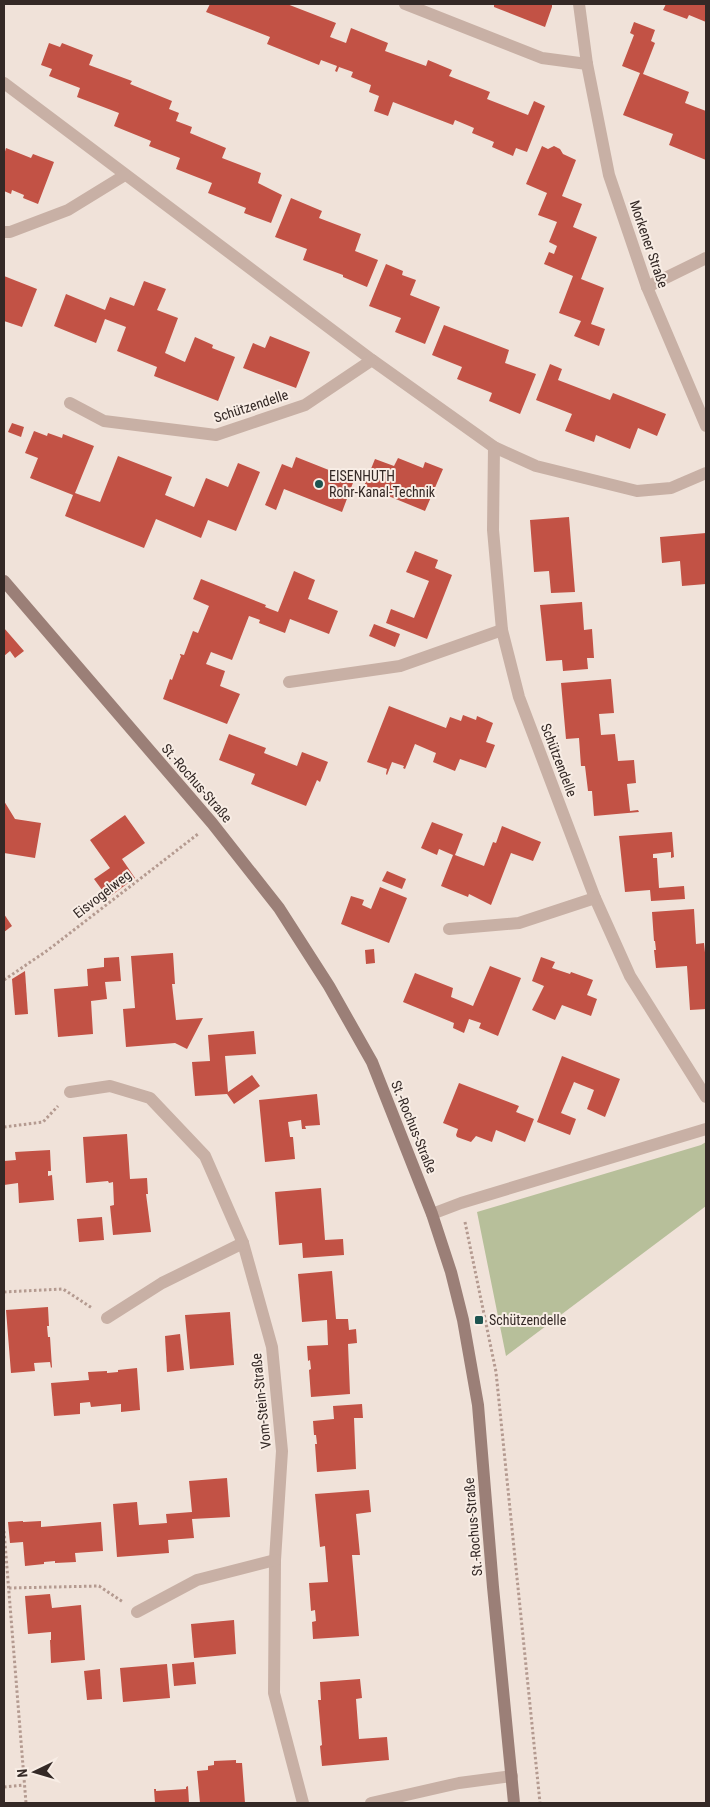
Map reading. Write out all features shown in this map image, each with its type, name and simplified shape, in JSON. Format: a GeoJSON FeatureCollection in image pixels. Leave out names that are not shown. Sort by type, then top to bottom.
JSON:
{"type":"FeatureCollection","features":[{"type":"Feature","properties":{"kind":"street"},"geometry":{"type":"LineString","coordinates":[[405,4],[542,58],[587,64]]}},
{"type":"Feature","properties":{"kind":"street","name":"Morkener Straße"},"geometry":{"type":"LineString","coordinates":[[579,4],[587,64],[609,175],[647,287],[706,426]]}},
{"type":"Feature","properties":{"kind":"street"},"geometry":{"type":"LineString","coordinates":[[4,83],[372,360],[494,447],[536,466],[637,492],[671,488],[706,473]]}},
{"type":"Feature","properties":{"kind":"street"},"geometry":{"type":"LineString","coordinates":[[4,232],[10,232],[68,210],[125,175]]}},
{"type":"Feature","properties":{"kind":"street"},"geometry":{"type":"LineString","coordinates":[[647,287],[706,258]]}},
{"type":"Feature","properties":{"kind":"street","name":"Schützendelle"},"geometry":{"type":"LineString","coordinates":[[70,403],[104,420],[216,435],[305,405],[372,360]]}},
{"type":"Feature","properties":{"kind":"street","name":"Schützendelle"},"geometry":{"type":"LineString","coordinates":[[494,447],[493,530],[502,630],[519,697],[594,898],[630,976],[706,1098]]}},
{"type":"Feature","properties":{"kind":"street","name":"St.-Rochus-Straße"},"geometry":{"type":"LineString","coordinates":[[4,581],[212,823],[279,908],[329,986],[372,1062],[432,1214],[451,1272],[463,1320],[478,1405],[514,1803]]}},
{"type":"Feature","properties":{"kind":"street"},"geometry":{"type":"LineString","coordinates":[[289,682],[400,666],[502,630]]}},
{"type":"Feature","properties":{"kind":"street"},"geometry":{"type":"LineString","coordinates":[[449,929],[519,923],[594,898]]}},
{"type":"Feature","properties":{"kind":"street","name":"Vom-Stein-Straße"},"geometry":{"type":"LineString","coordinates":[[70,1092],[110,1086],[150,1098],[205,1156],[243,1243],[272,1347],[282,1451],[275,1560],[274,1692],[303,1803]]}},
{"type":"Feature","properties":{"kind":"street"},"geometry":{"type":"LineString","coordinates":[[432,1214],[461,1203],[706,1129]]}},
{"type":"Feature","properties":{"kind":"street"},"geometry":{"type":"LineString","coordinates":[[106,1318],[162,1283],[243,1243]]}},
{"type":"Feature","properties":{"kind":"street"},"geometry":{"type":"LineString","coordinates":[[137,1612],[197,1580],[275,1560]]}},
{"type":"Feature","properties":{"kind":"street"},"geometry":{"type":"LineString","coordinates":[[371,1803],[459,1783],[512,1776]]}},
{"type":"Feature","properties":{"kind":"path","name":"Eisvogelweg"},"geometry":{"type":"LineString","coordinates":[[4,980],[48,950],[212,823]]}},
{"type":"Feature","properties":{"kind":"path"},"geometry":{"type":"LineString","coordinates":[[4,1127],[43,1122],[70,1092]]}},
{"type":"Feature","properties":{"kind":"path"},"geometry":{"type":"LineString","coordinates":[[4,1292],[63,1289],[106,1318]]}},
{"type":"Feature","properties":{"kind":"path"},"geometry":{"type":"LineString","coordinates":[[4,1531],[26,1803]]}},
{"type":"Feature","properties":{"kind":"path"},"geometry":{"type":"LineString","coordinates":[[9,1588],[99,1586],[137,1612]]}},
{"type":"Feature","properties":{"kind":"path"},"geometry":{"type":"LineString","coordinates":[[4,1787],[24,1785]]}},
{"type":"Feature","properties":{"kind":"green space"},"geometry":{"type":"Polygon","coordinates":[[[706,1142],[706,1206],[506,1356],[477,1212],[706,1142]]]}},
{"type":"Feature","properties":{"kind":"building"},"geometry":{"type":"Polygon","coordinates":[[[210,4],[287,4],[336,23],[330,37],[346,43],[351,28],[388,43],[385,51],[426,66],[428,60],[452,70],[449,76],[490,92],[487,99],[528,115],[534,101],[545,106],[527,152],[516,148],[513,156],[492,147],[494,142],[472,133],[474,128],[455,120],[453,125],[393,102],[388,116],[374,111],[379,96],[369,92],[371,85],[351,77],[353,72],[339,67],[337,72],[335,71],[337,66],[321,60],[319,65],[267,44],[270,37],[206,12],[210,4]]]}},
{"type":"Feature","properties":{"kind":"building"},"geometry":{"type":"Polygon","coordinates":[[[494,4],[552,4],[552,7],[545,27],[494,7],[494,4]]]}},
{"type":"Feature","properties":{"kind":"building"},"geometry":{"type":"Polygon","coordinates":[[[666,4],[706,4],[706,22],[689,15],[687,19],[663,10],[666,4]]]}},
{"type":"Feature","properties":{"kind":"building"},"geometry":{"type":"Polygon","coordinates":[[[634,22],[655,30],[651,41],[655,43],[643,74],[689,92],[685,103],[706,111],[706,160],[669,145],[673,134],[623,115],[640,73],[622,66],[634,35],[630,33],[634,22]]]}},
{"type":"Feature","properties":{"kind":"building"},"geometry":{"type":"Polygon","coordinates":[[[49,43],[60,47],[62,43],[93,55],[89,65],[132,81],[130,84],[172,101],[169,109],[179,113],[176,121],[192,127],[190,133],[226,148],[222,158],[261,173],[258,183],[282,195],[271,223],[244,213],[246,208],[208,193],[212,183],[176,169],[180,158],[149,146],[151,141],[114,126],[119,113],[77,97],[80,88],[49,76],[52,69],[41,65],[49,43]]]}},
{"type":"Feature","properties":{"kind":"building"},"geometry":{"type":"Polygon","coordinates":[[[542,146],[548,149],[554,146],[560,149],[563,154],[576,160],[562,196],[582,204],[573,227],[597,237],[581,279],[604,288],[591,324],[605,329],[599,346],[574,336],[581,321],[559,313],[573,276],[544,264],[549,252],[554,254],[557,246],[549,242],[557,222],[538,215],[547,193],[526,184],[542,146]]]}},
{"type":"Feature","properties":{"kind":"building"},"geometry":{"type":"Polygon","coordinates":[[[6,148],[31,158],[33,154],[54,162],[38,204],[23,198],[24,195],[12,190],[11,194],[4,191],[4,155],[6,148]]]}},
{"type":"Feature","properties":{"kind":"building"},"geometry":{"type":"Polygon","coordinates":[[[291,198],[322,211],[319,218],[361,234],[355,251],[378,260],[367,287],[343,277],[343,275],[303,260],[307,249],[275,237],[291,198]]]}},
{"type":"Feature","properties":{"kind":"building"},"geometry":{"type":"Polygon","coordinates":[[[386,264],[403,271],[402,275],[416,280],[410,295],[440,307],[425,344],[395,332],[401,318],[369,306],[386,264]]]}},
{"type":"Feature","properties":{"kind":"building"},"geometry":{"type":"Polygon","coordinates":[[[4,276],[37,289],[22,327],[4,321],[4,276]]]}},
{"type":"Feature","properties":{"kind":"building"},"geometry":{"type":"Polygon","coordinates":[[[144,281],[166,289],[157,310],[178,318],[165,353],[185,362],[195,337],[213,345],[212,348],[235,357],[218,401],[154,376],[157,367],[117,351],[126,327],[105,319],[96,343],[54,326],[66,294],[105,310],[110,297],[134,306],[144,281]]]}},
{"type":"Feature","properties":{"kind":"building"},"geometry":{"type":"Polygon","coordinates":[[[444,325],[509,350],[505,363],[536,374],[520,414],[489,401],[492,393],[457,379],[462,367],[432,355],[444,325]]]}},
{"type":"Feature","properties":{"kind":"building"},"geometry":{"type":"Polygon","coordinates":[[[270,336],[310,352],[296,388],[243,368],[253,343],[265,348],[270,336]]]}},
{"type":"Feature","properties":{"kind":"building"},"geometry":{"type":"Polygon","coordinates":[[[550,364],[562,369],[558,380],[610,400],[613,393],[666,414],[657,436],[638,428],[630,449],[596,435],[594,442],[565,431],[572,414],[536,400],[550,364]]]}},
{"type":"Feature","properties":{"kind":"building"},"geometry":{"type":"Polygon","coordinates":[[[12,423],[24,427],[21,437],[8,432],[12,423]]]}},
{"type":"Feature","properties":{"kind":"building"},"geometry":{"type":"Polygon","coordinates":[[[34,431],[47,436],[48,433],[62,438],[63,434],[94,446],[75,493],[100,502],[118,456],[172,477],[165,495],[194,507],[206,478],[228,487],[238,463],[260,472],[236,531],[208,520],[201,538],[156,519],[144,548],[65,516],[73,495],[30,478],[38,458],[25,453],[34,431]]]}},
{"type":"Feature","properties":{"kind":"building","name":"EISENHUTH Rohr-Kanal-Technik"},"geometry":{"type":"Polygon","coordinates":[[[296,457],[354,480],[342,512],[284,489],[276,510],[265,505],[282,464],[292,468],[296,457]]]}},
{"type":"Feature","properties":{"kind":"building"},"geometry":{"type":"Polygon","coordinates":[[[398,458],[423,468],[425,462],[443,469],[425,511],[364,486],[375,459],[394,466],[398,458]]]}},
{"type":"Feature","properties":{"kind":"building"},"geometry":{"type":"Polygon","coordinates":[[[569,517],[575,592],[551,593],[549,571],[534,572],[530,520],[569,517]]]}},
{"type":"Feature","properties":{"kind":"building"},"geometry":{"type":"Polygon","coordinates":[[[706,533],[706,584],[682,586],[680,561],[662,563],[660,537],[706,533]]]}},
{"type":"Feature","properties":{"kind":"building"},"geometry":{"type":"Polygon","coordinates":[[[415,551],[438,560],[435,568],[452,575],[427,639],[386,623],[391,609],[414,618],[429,581],[406,572],[415,551]]]}},
{"type":"Feature","properties":{"kind":"building"},"geometry":{"type":"Polygon","coordinates":[[[294,571],[315,580],[308,599],[338,611],[329,634],[290,619],[285,633],[259,623],[260,620],[249,616],[232,660],[211,652],[206,664],[225,671],[220,686],[240,694],[227,724],[163,699],[170,679],[172,680],[181,656],[180,654],[184,655],[193,631],[198,633],[209,606],[193,599],[201,579],[266,605],[265,607],[278,612],[294,571]]]}},
{"type":"Feature","properties":{"kind":"building"},"geometry":{"type":"Polygon","coordinates":[[[582,602],[584,630],[592,629],[594,658],[587,658],[588,669],[563,671],[562,660],[546,661],[540,605],[582,602]]]}},
{"type":"Feature","properties":{"kind":"building"},"geometry":{"type":"Polygon","coordinates":[[[374,624],[400,634],[395,647],[369,636],[374,624]]]}},
{"type":"Feature","properties":{"kind":"building"},"geometry":{"type":"Polygon","coordinates":[[[4,628],[24,651],[15,658],[10,651],[4,656],[4,628]]]}},
{"type":"Feature","properties":{"kind":"building"},"geometry":{"type":"Polygon","coordinates":[[[611,679],[614,713],[599,714],[601,735],[615,734],[618,761],[634,760],[636,783],[627,784],[630,811],[638,810],[639,812],[594,816],[592,791],[588,791],[585,766],[581,766],[579,738],[566,739],[561,683],[611,679]]]}},
{"type":"Feature","properties":{"kind":"building"},"geometry":{"type":"Polygon","coordinates":[[[389,706],[446,728],[450,717],[461,721],[463,715],[476,720],[477,716],[493,723],[486,742],[495,745],[486,768],[460,759],[455,771],[433,762],[436,753],[415,744],[405,769],[403,768],[404,766],[392,762],[387,775],[387,769],[367,762],[389,706]]]}},
{"type":"Feature","properties":{"kind":"building"},"geometry":{"type":"Polygon","coordinates":[[[229,734],[266,748],[264,753],[297,766],[302,752],[328,762],[320,782],[317,780],[306,806],[251,784],[255,774],[219,760],[229,734]]]}},
{"type":"Feature","properties":{"kind":"building"},"geometry":{"type":"Polygon","coordinates":[[[4,801],[15,819],[41,823],[35,858],[4,853],[4,801]]]}},
{"type":"Feature","properties":{"kind":"building"},"geometry":{"type":"Polygon","coordinates":[[[125,815],[145,843],[122,859],[135,878],[108,898],[94,879],[110,868],[90,840],[125,815]]]}},
{"type":"Feature","properties":{"kind":"building"},"geometry":{"type":"Polygon","coordinates":[[[432,822],[463,834],[455,855],[484,866],[493,842],[496,843],[502,826],[541,842],[533,861],[511,853],[491,905],[469,894],[468,897],[441,886],[453,855],[439,849],[437,855],[421,848],[432,822]]]}},
{"type":"Feature","properties":{"kind":"building"},"geometry":{"type":"Polygon","coordinates":[[[672,832],[674,857],[671,858],[671,852],[653,854],[653,858],[657,858],[659,888],[684,886],[685,899],[651,901],[650,890],[625,892],[619,836],[672,832]]]}},
{"type":"Feature","properties":{"kind":"building"},"geometry":{"type":"Polygon","coordinates":[[[387,871],[406,879],[402,889],[382,881],[387,871]]]}},
{"type":"Feature","properties":{"kind":"building"},"geometry":{"type":"Polygon","coordinates":[[[380,887],[407,898],[389,943],[341,924],[351,896],[364,900],[362,905],[371,909],[380,887]]]}},
{"type":"Feature","properties":{"kind":"building"},"geometry":{"type":"Polygon","coordinates":[[[694,909],[696,944],[704,943],[706,1009],[690,1010],[687,966],[656,968],[652,912],[694,909]]]}},
{"type":"Feature","properties":{"kind":"building"},"geometry":{"type":"Polygon","coordinates":[[[4,914],[12,926],[4,932],[4,914]]]}},
{"type":"Feature","properties":{"kind":"building"},"geometry":{"type":"Polygon","coordinates":[[[374,949],[375,963],[366,964],[365,950],[374,949]]]}},
{"type":"Feature","properties":{"kind":"building"},"geometry":{"type":"Polygon","coordinates":[[[173,953],[175,984],[172,984],[176,1020],[203,1018],[187,1049],[175,1043],[126,1047],[123,1009],[135,1008],[131,956],[173,953]]]}},
{"type":"Feature","properties":{"kind":"building"},"geometry":{"type":"Polygon","coordinates":[[[119,957],[121,981],[105,982],[107,999],[91,1001],[93,1034],[58,1037],[54,989],[88,986],[87,969],[104,967],[104,958],[119,957]]]}},
{"type":"Feature","properties":{"kind":"building"},"geometry":{"type":"Polygon","coordinates":[[[541,957],[555,962],[552,968],[593,980],[587,995],[597,999],[591,1016],[562,1005],[555,1020],[532,1010],[544,986],[532,981],[541,957]]]}},
{"type":"Feature","properties":{"kind":"building"},"geometry":{"type":"Polygon","coordinates":[[[490,966],[521,978],[498,1036],[479,1028],[481,1023],[469,1019],[464,1033],[453,1028],[454,1023],[403,1002],[415,973],[453,988],[451,997],[473,1006],[490,966]]]}},
{"type":"Feature","properties":{"kind":"building"},"geometry":{"type":"Polygon","coordinates":[[[25,971],[28,1014],[15,1015],[12,979],[25,971]]]}},
{"type":"Feature","properties":{"kind":"building"},"geometry":{"type":"Polygon","coordinates":[[[254,1031],[256,1054],[225,1056],[228,1092],[252,1075],[260,1086],[234,1104],[227,1094],[195,1096],[192,1062],[210,1061],[208,1035],[254,1031]]]}},
{"type":"Feature","properties":{"kind":"building"},"geometry":{"type":"Polygon","coordinates":[[[562,1056],[620,1079],[605,1117],[587,1109],[594,1090],[574,1082],[561,1113],[576,1119],[570,1135],[537,1122],[562,1056]]]}},
{"type":"Feature","properties":{"kind":"building"},"geometry":{"type":"Polygon","coordinates":[[[459,1083],[519,1106],[516,1112],[534,1119],[525,1142],[496,1130],[492,1142],[476,1136],[471,1142],[457,1137],[458,1129],[443,1123],[459,1083]]]}},
{"type":"Feature","properties":{"kind":"building"},"geometry":{"type":"Polygon","coordinates":[[[317,1094],[320,1125],[305,1126],[306,1129],[302,1129],[301,1120],[288,1122],[290,1137],[293,1137],[295,1159],[265,1162],[259,1100],[317,1094]]]}},
{"type":"Feature","properties":{"kind":"building"},"geometry":{"type":"Polygon","coordinates":[[[127,1134],[130,1179],[147,1178],[148,1194],[146,1194],[151,1232],[113,1235],[110,1206],[114,1205],[113,1182],[86,1183],[83,1137],[127,1134]]]}},
{"type":"Feature","properties":{"kind":"building"},"geometry":{"type":"Polygon","coordinates":[[[50,1150],[51,1171],[48,1171],[48,1176],[52,1175],[54,1200],[19,1203],[18,1183],[4,1185],[4,1161],[16,1160],[15,1152],[50,1150]]]}},
{"type":"Feature","properties":{"kind":"building"},"geometry":{"type":"Polygon","coordinates":[[[321,1188],[325,1240],[343,1239],[344,1255],[303,1258],[302,1243],[279,1245],[275,1192],[321,1188]]]}},
{"type":"Feature","properties":{"kind":"building"},"geometry":{"type":"Polygon","coordinates":[[[102,1217],[104,1240],[79,1242],[77,1219],[102,1217]]]}},
{"type":"Feature","properties":{"kind":"building"},"geometry":{"type":"Polygon","coordinates":[[[332,1271],[336,1319],[348,1319],[349,1330],[356,1329],[357,1343],[348,1344],[350,1394],[311,1397],[309,1370],[311,1369],[310,1360],[308,1361],[307,1346],[328,1345],[327,1320],[302,1322],[298,1274],[332,1271]]]}},
{"type":"Feature","properties":{"kind":"building"},"geometry":{"type":"Polygon","coordinates":[[[48,1307],[49,1326],[47,1326],[48,1337],[50,1337],[52,1367],[50,1362],[34,1363],[35,1371],[11,1373],[6,1310],[48,1307]]]}},
{"type":"Feature","properties":{"kind":"building"},"geometry":{"type":"Polygon","coordinates":[[[230,1312],[234,1365],[190,1369],[185,1315],[230,1312]]]}},
{"type":"Feature","properties":{"kind":"building"},"geometry":{"type":"Polygon","coordinates":[[[180,1334],[184,1370],[167,1372],[165,1336],[180,1334]]]}},
{"type":"Feature","properties":{"kind":"building"},"geometry":{"type":"Polygon","coordinates":[[[137,1368],[140,1410],[121,1412],[121,1404],[91,1407],[90,1402],[80,1403],[80,1414],[54,1416],[51,1383],[89,1380],[88,1372],[107,1371],[107,1373],[137,1368]]]}},
{"type":"Feature","properties":{"kind":"building"},"geometry":{"type":"Polygon","coordinates":[[[362,1404],[363,1418],[354,1418],[356,1469],[317,1472],[315,1444],[317,1444],[313,1421],[334,1419],[333,1406],[362,1404]]]}},
{"type":"Feature","properties":{"kind":"building"},"geometry":{"type":"Polygon","coordinates":[[[227,1478],[230,1517],[192,1519],[194,1538],[168,1540],[169,1553],[117,1557],[113,1504],[137,1502],[139,1525],[167,1523],[166,1514],[192,1512],[189,1481],[227,1478]]]}},
{"type":"Feature","properties":{"kind":"building"},"geometry":{"type":"Polygon","coordinates":[[[369,1490],[371,1512],[356,1514],[360,1555],[352,1555],[359,1636],[313,1639],[312,1622],[316,1621],[315,1610],[311,1611],[309,1583],[328,1582],[325,1546],[320,1547],[315,1494],[369,1490]]]}},
{"type":"Feature","properties":{"kind":"building"},"geometry":{"type":"Polygon","coordinates":[[[41,1521],[41,1527],[101,1522],[103,1551],[75,1553],[76,1562],[55,1563],[55,1561],[25,1566],[23,1542],[10,1543],[8,1522],[41,1521]]]}},
{"type":"Feature","properties":{"kind":"building"},"geometry":{"type":"Polygon","coordinates":[[[50,1594],[52,1608],[81,1605],[85,1660],[51,1663],[51,1632],[28,1634],[25,1596],[50,1594]]]}},
{"type":"Feature","properties":{"kind":"building"},"geometry":{"type":"Polygon","coordinates":[[[234,1620],[236,1654],[194,1658],[191,1624],[234,1620]]]}},
{"type":"Feature","properties":{"kind":"building"},"geometry":{"type":"Polygon","coordinates":[[[194,1662],[196,1684],[174,1686],[172,1664],[194,1662]]]}},
{"type":"Feature","properties":{"kind":"building"},"geometry":{"type":"Polygon","coordinates":[[[167,1664],[170,1698],[123,1702],[120,1668],[167,1664]]]}},
{"type":"Feature","properties":{"kind":"building"},"geometry":{"type":"Polygon","coordinates":[[[100,1669],[102,1699],[87,1700],[84,1671],[100,1669]]]}},
{"type":"Feature","properties":{"kind":"building"},"geometry":{"type":"Polygon","coordinates":[[[360,1679],[362,1698],[356,1699],[359,1739],[387,1737],[389,1760],[322,1766],[318,1700],[321,1700],[320,1682],[360,1679]]]}},
{"type":"Feature","properties":{"kind":"building"},"geometry":{"type":"Polygon","coordinates":[[[236,1760],[236,1763],[242,1763],[245,1803],[200,1803],[197,1771],[208,1770],[208,1766],[214,1765],[214,1761],[236,1760]]]}},
{"type":"Feature","properties":{"kind":"building"},"geometry":{"type":"Polygon","coordinates":[[[188,1786],[189,1803],[155,1803],[154,1789],[156,1791],[186,1789],[188,1786]]]}},
{"type":"Feature","properties":{"kind":"place","name":"EISENHUTH Rohr-Kanal-Technik"},"geometry":{"type":"Point","coordinates":[319,484]}},
{"type":"Feature","properties":{"kind":"place","name":"Schützendelle"},"geometry":{"type":"Point","coordinates":[479,1320]}}]}
